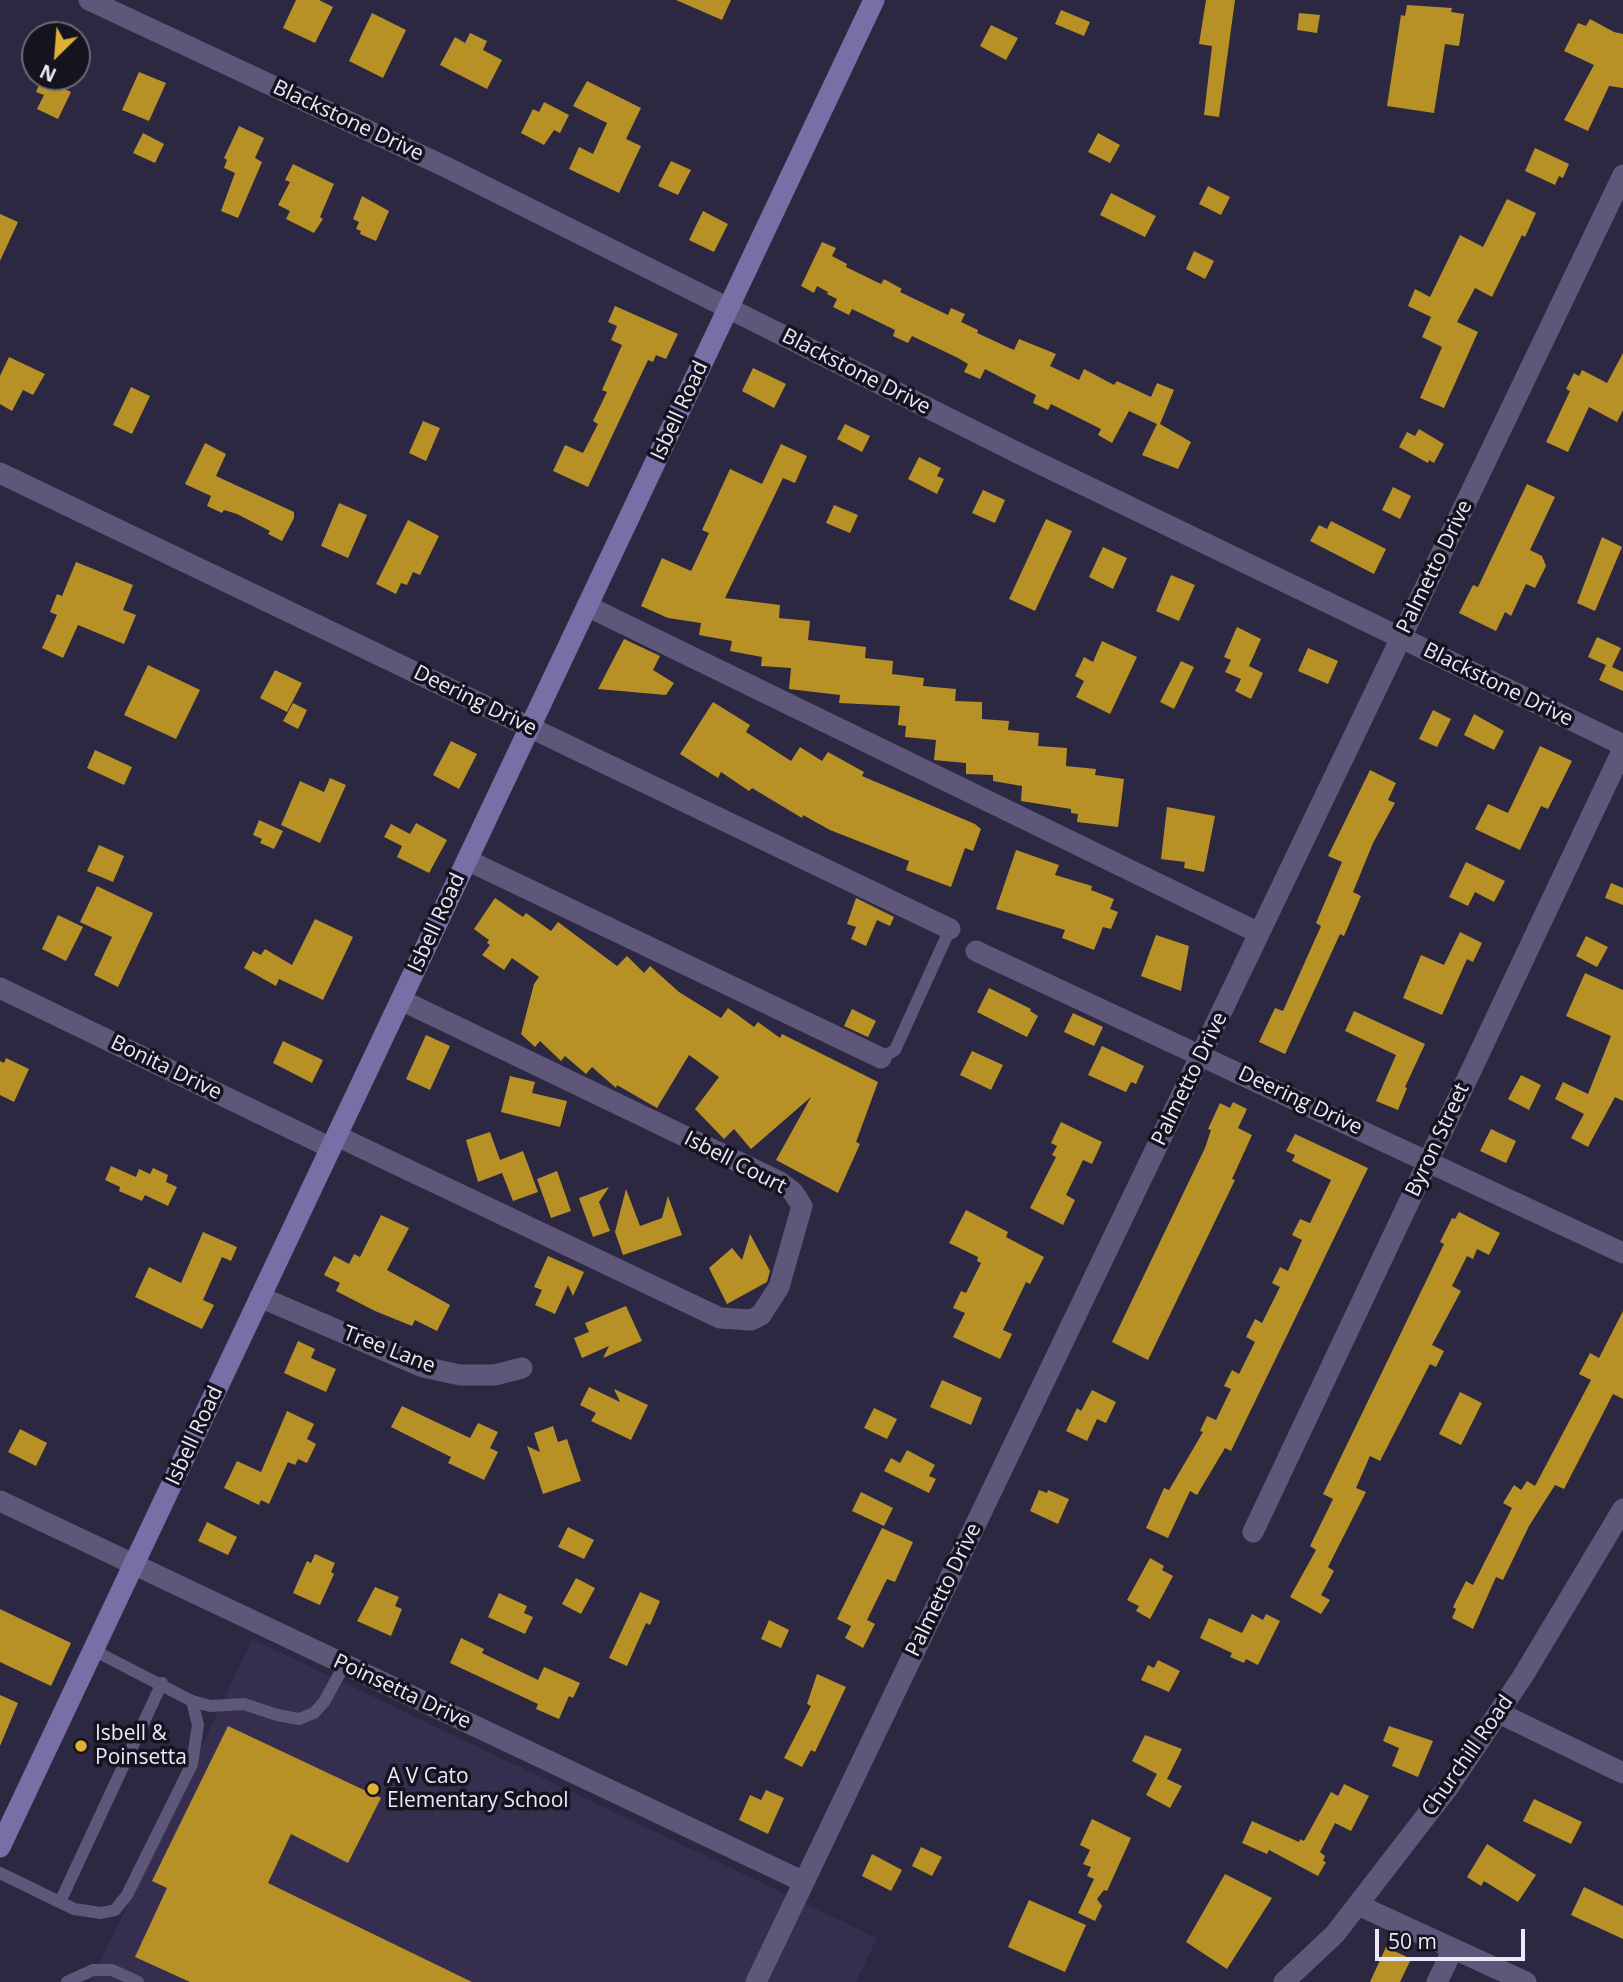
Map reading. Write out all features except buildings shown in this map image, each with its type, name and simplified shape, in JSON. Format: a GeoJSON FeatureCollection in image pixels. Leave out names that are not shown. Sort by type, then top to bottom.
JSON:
{"type":"FeatureCollection","features":[{"type":"Feature","properties":{"kind":"street","name":"Blackstone Drive"},"geometry":{"type":"LineString","coordinates":[[89,0],[446,167],[1022,455],[1623,747]]}},
{"type":"Feature","properties":{"kind":"street","name":"Isbell Road"},"geometry":{"type":"LineString","coordinates":[[0,1847],[874,0]]}},
{"type":"Feature","properties":{"kind":"street","name":"Palmetto Drive"},"geometry":{"type":"LineString","coordinates":[[756,1982],[1623,175]]}},
{"type":"Feature","properties":{"kind":"street","name":"Deering Drive"},"geometry":{"type":"LineString","coordinates":[[0,473],[950,929]]}},
{"type":"Feature","properties":{"kind":"street"},"geometry":{"type":"LineString","coordinates":[[587,606],[1259,933]]}},
{"type":"Feature","properties":{"kind":"street","name":"Byron Street"},"geometry":{"type":"LineString","coordinates":[[1252,1532],[1623,747]]}},
{"type":"Feature","properties":{"kind":"street"},"geometry":{"type":"LineString","coordinates":[[467,860],[881,1058]]}},
{"type":"Feature","properties":{"kind":"street","name":"Deering Drive"},"geometry":{"type":"LineString","coordinates":[[976,951],[1623,1253]]}},
{"type":"Feature","properties":{"kind":"street","name":"Bonita Drive"},"geometry":{"type":"LineString","coordinates":[[0,988],[334,1142]]}},
{"type":"Feature","properties":{"kind":"street","name":"Isbell Court"},"geometry":{"type":"LineString","coordinates":[[334,1142],[720,1318],[751,1320],[761,1315],[779,1287],[802,1206],[793,1192],[768,1177],[401,1000]]}},
{"type":"Feature","properties":{"kind":"street","name":"Tree Lane"},"geometry":{"type":"LineString","coordinates":[[260,1297],[423,1367],[460,1375],[495,1375],[522,1368]]}},
{"type":"Feature","properties":{"kind":"street","name":"Poinsetta Drive"},"geometry":{"type":"LineString","coordinates":[[0,1501],[804,1882]]}},
{"type":"Feature","properties":{"kind":"street","name":"Churchill Road"},"geometry":{"type":"LineString","coordinates":[[1284,1982],[1335,1934],[1450,1785],[1499,1713],[1623,1509]]}},
{"type":"Feature","properties":{"kind":"street"},"geometry":{"type":"LineString","coordinates":[[1499,1713],[1623,1773]]}},
{"type":"Feature","properties":{"kind":"street"},"geometry":{"type":"LineString","coordinates":[[1358,1905],[1526,1982]]}},
{"type":"Feature","properties":{"kind":"street"},"geometry":{"type":"LineString","coordinates":[[1437,1982],[1453,1949]]}},
{"type":"Feature","properties":{"kind":"lane"},"geometry":{"type":"LineString","coordinates":[[881,1058],[894,1050],[950,929]]}},
{"type":"Feature","properties":{"kind":"lane"},"geometry":{"type":"LineString","coordinates":[[93,1650],[192,1701],[210,1706],[244,1703],[277,1715],[299,1719],[314,1713],[324,1702],[345,1664]]}},
{"type":"Feature","properties":{"kind":"lane"},"geometry":{"type":"LineString","coordinates":[[60,1902],[162,1684]]}},
{"type":"Feature","properties":{"kind":"lane"},"geometry":{"type":"LineString","coordinates":[[0,1874],[74,1909],[101,1913],[115,1910],[127,1895],[192,1763],[198,1725],[192,1701]]}},
{"type":"Feature","properties":{"kind":"lane"},"geometry":{"type":"LineString","coordinates":[[66,1982],[93,1970],[112,1970],[138,1982]]}},
{"type":"Feature","properties":{"kind":"shaded area","name":"A V Cato Elementary School"},"geometry":{"type":"Polygon","coordinates":[[[252,1639],[877,1938],[856,1982],[91,1982],[252,1639]]]}},
{"type":"Feature","properties":{"kind":"place","name":"Isbell & Poinsetta"},"geometry":{"type":"Point","coordinates":[81,1746]}},
{"type":"Feature","properties":{"kind":"place","name":"A V Cato Elementary School"},"geometry":{"type":"Point","coordinates":[373,1789]}}]}
